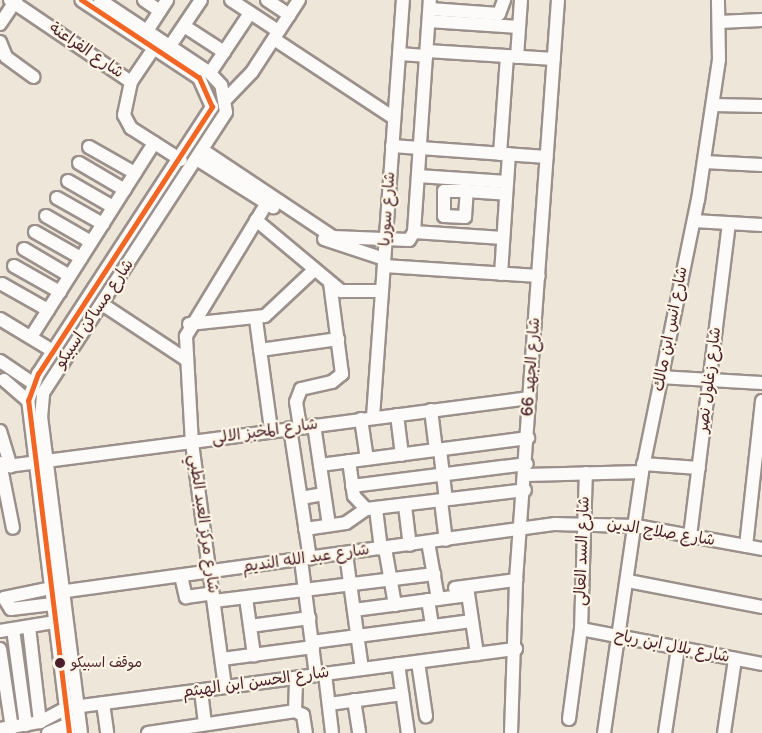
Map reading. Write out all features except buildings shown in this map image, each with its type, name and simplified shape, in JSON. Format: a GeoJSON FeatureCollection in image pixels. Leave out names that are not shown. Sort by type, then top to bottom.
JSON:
{"type":"FeatureCollection","features":[{"type":"Feature","properties":{"kind":"street"},"geometry":{"type":"LineString","coordinates":[[81,0],[200,78],[212,96],[209,118],[181,160],[126,122],[131,82],[154,48]]}},
{"type":"Feature","properties":{"kind":"street"},"geometry":{"type":"LineString","coordinates":[[100,0],[210,73],[226,99],[276,35],[299,0]]}},
{"type":"Feature","properties":{"kind":"street"},"geometry":{"type":"LineString","coordinates":[[144,0],[164,5],[147,32]]}},
{"type":"Feature","properties":{"kind":"street"},"geometry":{"type":"LineString","coordinates":[[170,46],[201,0]]}},
{"type":"Feature","properties":{"kind":"street"},"geometry":{"type":"LineString","coordinates":[[231,0],[276,35],[394,118]]}},
{"type":"Feature","properties":{"kind":"street"},"geometry":{"type":"LineString","coordinates":[[267,0],[289,15]]}},
{"type":"Feature","properties":{"kind":"street","name":"شارع سوريا"},"geometry":{"type":"LineString","coordinates":[[367,459],[367,418],[382,291],[403,0]]}},
{"type":"Feature","properties":{"kind":"street"},"geometry":{"type":"LineString","coordinates":[[430,10],[499,14],[504,0]]}},
{"type":"Feature","properties":{"kind":"street"},"geometry":{"type":"LineString","coordinates":[[501,274],[507,188],[505,154],[512,56],[519,27],[521,0]]}},
{"type":"Feature","properties":{"kind":"street","name":"شارع الجهد 66"},"geometry":{"type":"LineString","coordinates":[[511,733],[516,649],[516,580],[524,528],[530,398],[558,0]]}},
{"type":"Feature","properties":{"kind":"street","name":"شارع انس ابن مالك"},"geometry":{"type":"LineString","coordinates":[[604,733],[643,468],[694,221],[713,105],[719,22],[718,0]]}},
{"type":"Feature","properties":{"kind":"street"},"geometry":{"type":"LineString","coordinates":[[0,24],[14,1]]}},
{"type":"Feature","properties":{"kind":"street","name":"شارع الفراعنة"},"geometry":{"type":"LineString","coordinates":[[14,1],[131,82]]}},
{"type":"Feature","properties":{"kind":"street"},"geometry":{"type":"LineString","coordinates":[[430,10],[519,27]]}},
{"type":"Feature","properties":{"kind":"street"},"geometry":{"type":"LineString","coordinates":[[201,156],[333,237],[386,241],[409,240],[414,232],[430,10]]}},
{"type":"Feature","properties":{"kind":"street"},"geometry":{"type":"LineString","coordinates":[[210,73],[250,13]]}},
{"type":"Feature","properties":{"kind":"street"},"geometry":{"type":"LineString","coordinates":[[719,22],[762,20]]}},
{"type":"Feature","properties":{"kind":"street"},"geometry":{"type":"LineString","coordinates":[[184,26],[224,52]]}},
{"type":"Feature","properties":{"kind":"street"},"geometry":{"type":"LineString","coordinates":[[0,42],[6,57],[34,77]]}},
{"type":"Feature","properties":{"kind":"street"},"geometry":{"type":"LineString","coordinates":[[399,54],[427,53],[554,59]]}},
{"type":"Feature","properties":{"kind":"street","name":"شارع مساكن اسبيكو"},"geometry":{"type":"LineString","coordinates":[[81,733],[72,726],[65,591],[48,464],[44,393],[222,124],[226,99]]}},
{"type":"Feature","properties":{"kind":"street"},"geometry":{"type":"LineString","coordinates":[[713,105],[762,106]]}},
{"type":"Feature","properties":{"kind":"street"},"geometry":{"type":"LineString","coordinates":[[31,337],[154,143]]}},
{"type":"Feature","properties":{"kind":"street"},"geometry":{"type":"LineString","coordinates":[[392,146],[547,157]]}},
{"type":"Feature","properties":{"kind":"street"},"geometry":{"type":"LineString","coordinates":[[90,147],[135,173]]}},
{"type":"Feature","properties":{"kind":"street"},"geometry":{"type":"LineString","coordinates":[[201,156],[267,203],[333,245],[384,262],[538,276]]}},
{"type":"Feature","properties":{"kind":"street","name":"شارع مساكن اسبيكو"},"geometry":{"type":"LineString","coordinates":[[72,707],[55,622],[34,465],[28,401],[33,383],[53,351],[181,160]]}},
{"type":"Feature","properties":{"kind":"street"},"geometry":{"type":"LineString","coordinates":[[704,162],[762,165]]}},
{"type":"Feature","properties":{"kind":"street"},"geometry":{"type":"LineString","coordinates":[[79,163],[125,190]]}},
{"type":"Feature","properties":{"kind":"street"},"geometry":{"type":"LineString","coordinates":[[418,176],[507,188]]}},
{"type":"Feature","properties":{"kind":"street"},"geometry":{"type":"LineString","coordinates":[[68,181],[113,207]]}},
{"type":"Feature","properties":{"kind":"street"},"geometry":{"type":"LineString","coordinates":[[467,191],[507,188]]}},
{"type":"Feature","properties":{"kind":"street"},"geometry":{"type":"LineString","coordinates":[[57,198],[103,224]]}},
{"type":"Feature","properties":{"kind":"street","name":"شارع مركز العبد الطبي"},"geometry":{"type":"LineString","coordinates":[[225,687],[192,444],[187,360],[189,324],[267,203]]}},
{"type":"Feature","properties":{"kind":"street"},"geometry":{"type":"LineString","coordinates":[[46,216],[92,242]]}},
{"type":"Feature","properties":{"kind":"street"},"geometry":{"type":"LineString","coordinates":[[256,220],[313,271],[345,292],[382,291]]}},
{"type":"Feature","properties":{"kind":"street"},"geometry":{"type":"LineString","coordinates":[[694,221],[762,225]]}},
{"type":"Feature","properties":{"kind":"street","name":"شارع زغلول نصر"},"geometry":{"type":"LineString","coordinates":[[690,536],[729,223]]}},
{"type":"Feature","properties":{"kind":"street"},"geometry":{"type":"LineString","coordinates":[[35,232],[81,258]]}},
{"type":"Feature","properties":{"kind":"street"},"geometry":{"type":"LineString","coordinates":[[414,232],[503,238]]}},
{"type":"Feature","properties":{"kind":"street"},"geometry":{"type":"LineString","coordinates":[[24,249],[70,276]]}},
{"type":"Feature","properties":{"kind":"street"},"geometry":{"type":"LineString","coordinates":[[14,266],[60,292]]}},
{"type":"Feature","properties":{"kind":"street"},"geometry":{"type":"LineString","coordinates":[[189,324],[256,320],[273,311],[313,271]]}},
{"type":"Feature","properties":{"kind":"street"},"geometry":{"type":"LineString","coordinates":[[330,283],[342,374],[332,382],[301,389],[296,402],[295,427],[305,529],[305,591],[312,645],[328,704],[332,733]]}},
{"type":"Feature","properties":{"kind":"street"},"geometry":{"type":"LineString","coordinates":[[2,284],[48,310]]}},
{"type":"Feature","properties":{"kind":"street"},"geometry":{"type":"LineString","coordinates":[[102,304],[187,360]]}},
{"type":"Feature","properties":{"kind":"street"},"geometry":{"type":"LineString","coordinates":[[0,319],[53,351]]}},
{"type":"Feature","properties":{"kind":"street"},"geometry":{"type":"LineString","coordinates":[[256,320],[270,430]]}},
{"type":"Feature","properties":{"kind":"street"},"geometry":{"type":"LineString","coordinates":[[260,350],[338,339]]}},
{"type":"Feature","properties":{"kind":"street"},"geometry":{"type":"LineString","coordinates":[[0,361],[33,383]]}},
{"type":"Feature","properties":{"kind":"street"},"geometry":{"type":"LineString","coordinates":[[11,368],[2,383],[28,401]]}},
{"type":"Feature","properties":{"kind":"street"},"geometry":{"type":"LineString","coordinates":[[661,377],[762,383]]}},
{"type":"Feature","properties":{"kind":"street","name":"شارع المخبز الالى"},"geometry":{"type":"LineString","coordinates":[[4,465],[48,464],[192,444],[270,430],[530,398]]}},
{"type":"Feature","properties":{"kind":"street"},"geometry":{"type":"LineString","coordinates":[[746,546],[762,401]]}},
{"type":"Feature","properties":{"kind":"street"},"geometry":{"type":"LineString","coordinates":[[431,410],[443,474],[446,540]]}},
{"type":"Feature","properties":{"kind":"street"},"geometry":{"type":"LineString","coordinates":[[397,415],[402,454]]}},
{"type":"Feature","properties":{"kind":"street"},"geometry":{"type":"LineString","coordinates":[[314,425],[329,525]]}},
{"type":"Feature","properties":{"kind":"street"},"geometry":{"type":"LineString","coordinates":[[0,431],[13,528]]}},
{"type":"Feature","properties":{"kind":"street"},"geometry":{"type":"LineString","coordinates":[[320,465],[528,438]]}},
{"type":"Feature","properties":{"kind":"street"},"geometry":{"type":"LineString","coordinates":[[349,461],[352,486],[358,504],[371,509],[525,490]]}},
{"type":"Feature","properties":{"kind":"street"},"geometry":{"type":"LineString","coordinates":[[352,486],[443,474],[526,470],[585,473],[643,468],[699,468]]}},
{"type":"Feature","properties":{"kind":"street","name":"شارع السد العالى"},"geometry":{"type":"LineString","coordinates":[[569,719],[581,629],[585,473]]}},
{"type":"Feature","properties":{"kind":"street"},"geometry":{"type":"LineString","coordinates":[[301,498],[324,494]]}},
{"type":"Feature","properties":{"kind":"street"},"geometry":{"type":"LineString","coordinates":[[405,506],[410,545]]}},
{"type":"Feature","properties":{"kind":"street"},"geometry":{"type":"LineString","coordinates":[[305,529],[353,520],[371,509]]}},
{"type":"Feature","properties":{"kind":"street"},"geometry":{"type":"LineString","coordinates":[[371,509],[383,548],[395,605]]}},
{"type":"Feature","properties":{"kind":"street","name":"شارع صلاح الدين"},"geometry":{"type":"LineString","coordinates":[[524,528],[584,523],[636,526],[762,549]]}},
{"type":"Feature","properties":{"kind":"street","name":"شارع عبد الله النديم"},"geometry":{"type":"LineString","coordinates":[[5,604],[8,594],[52,595],[65,591],[524,528]]}},
{"type":"Feature","properties":{"kind":"street"},"geometry":{"type":"LineString","coordinates":[[428,542],[434,574],[432,626]]}},
{"type":"Feature","properties":{"kind":"street"},"geometry":{"type":"LineString","coordinates":[[346,554],[362,669]]}},
{"type":"Feature","properties":{"kind":"street"},"geometry":{"type":"LineString","coordinates":[[181,576],[186,597],[246,598],[434,574]]}},
{"type":"Feature","properties":{"kind":"street"},"geometry":{"type":"LineString","coordinates":[[354,610],[395,605],[516,580]]}},
{"type":"Feature","properties":{"kind":"street"},"geometry":{"type":"LineString","coordinates":[[628,581],[762,607]]}},
{"type":"Feature","properties":{"kind":"street"},"geometry":{"type":"LineString","coordinates":[[468,591],[477,654]]}},
{"type":"Feature","properties":{"kind":"street"},"geometry":{"type":"LineString","coordinates":[[246,598],[254,655]]}},
{"type":"Feature","properties":{"kind":"street"},"geometry":{"type":"LineString","coordinates":[[250,626],[309,618]]}},
{"type":"Feature","properties":{"kind":"street"},"geometry":{"type":"LineString","coordinates":[[222,659],[357,636],[472,621]]}},
{"type":"Feature","properties":{"kind":"street"},"geometry":{"type":"LineString","coordinates":[[0,632],[55,622]]}},
{"type":"Feature","properties":{"kind":"street"},"geometry":{"type":"LineString","coordinates":[[28,627],[40,722]]}},
{"type":"Feature","properties":{"kind":"street"},"geometry":{"type":"LineString","coordinates":[[13,629],[26,725]]}},
{"type":"Feature","properties":{"kind":"street","name":"شارع بلال ابن رباح"},"geometry":{"type":"LineString","coordinates":[[581,629],[762,664]]}},
{"type":"Feature","properties":{"kind":"street"},"geometry":{"type":"LineString","coordinates":[[665,733],[678,648]]}},
{"type":"Feature","properties":{"kind":"street"},"geometry":{"type":"LineString","coordinates":[[0,649],[6,728]]}},
{"type":"Feature","properties":{"kind":"street","name":"شارع الحسن ابن الهيثم"},"geometry":{"type":"LineString","coordinates":[[6,728],[40,722],[72,707],[516,649]]}},
{"type":"Feature","properties":{"kind":"street"},"geometry":{"type":"LineString","coordinates":[[724,733],[735,659]]}},
{"type":"Feature","properties":{"kind":"street"},"geometry":{"type":"LineString","coordinates":[[418,662],[426,716]]}},
{"type":"Feature","properties":{"kind":"street"},"geometry":{"type":"LineString","coordinates":[[398,664],[408,733]]}},
{"type":"Feature","properties":{"kind":"street"},"geometry":{"type":"LineString","coordinates":[[294,711],[296,678]]}},
{"type":"Feature","properties":{"kind":"street"},"geometry":{"type":"LineString","coordinates":[[201,690],[212,727]]}},
{"type":"Feature","properties":{"kind":"street"},"geometry":{"type":"LineString","coordinates":[[328,704],[402,693]]}},
{"type":"Feature","properties":{"kind":"street"},"geometry":{"type":"LineString","coordinates":[[354,700],[359,733]]}},
{"type":"Feature","properties":{"kind":"street"},"geometry":{"type":"LineString","coordinates":[[103,703],[106,733]]}},
{"type":"Feature","properties":{"kind":"street"},"geometry":{"type":"LineString","coordinates":[[147,733],[212,727],[238,720],[294,711],[303,715],[306,733]]}},
{"type":"Feature","properties":{"kind":"street"},"geometry":{"type":"LineString","coordinates":[[238,720],[239,733]]}},
{"type":"Feature","properties":{"kind":"street"},"geometry":{"type":"LineString","coordinates":[[48,733],[72,726]]}},
{"type":"Feature","properties":{"kind":"transit line"},"geometry":{"type":"LineString","coordinates":[[69,733],[28,401],[38,374],[212,107],[199,78],[81,0]]}},
{"type":"Feature","properties":{"kind":"place","name":"موقف اسبيكو"},"geometry":{"type":"Point","coordinates":[60,663]}}]}
